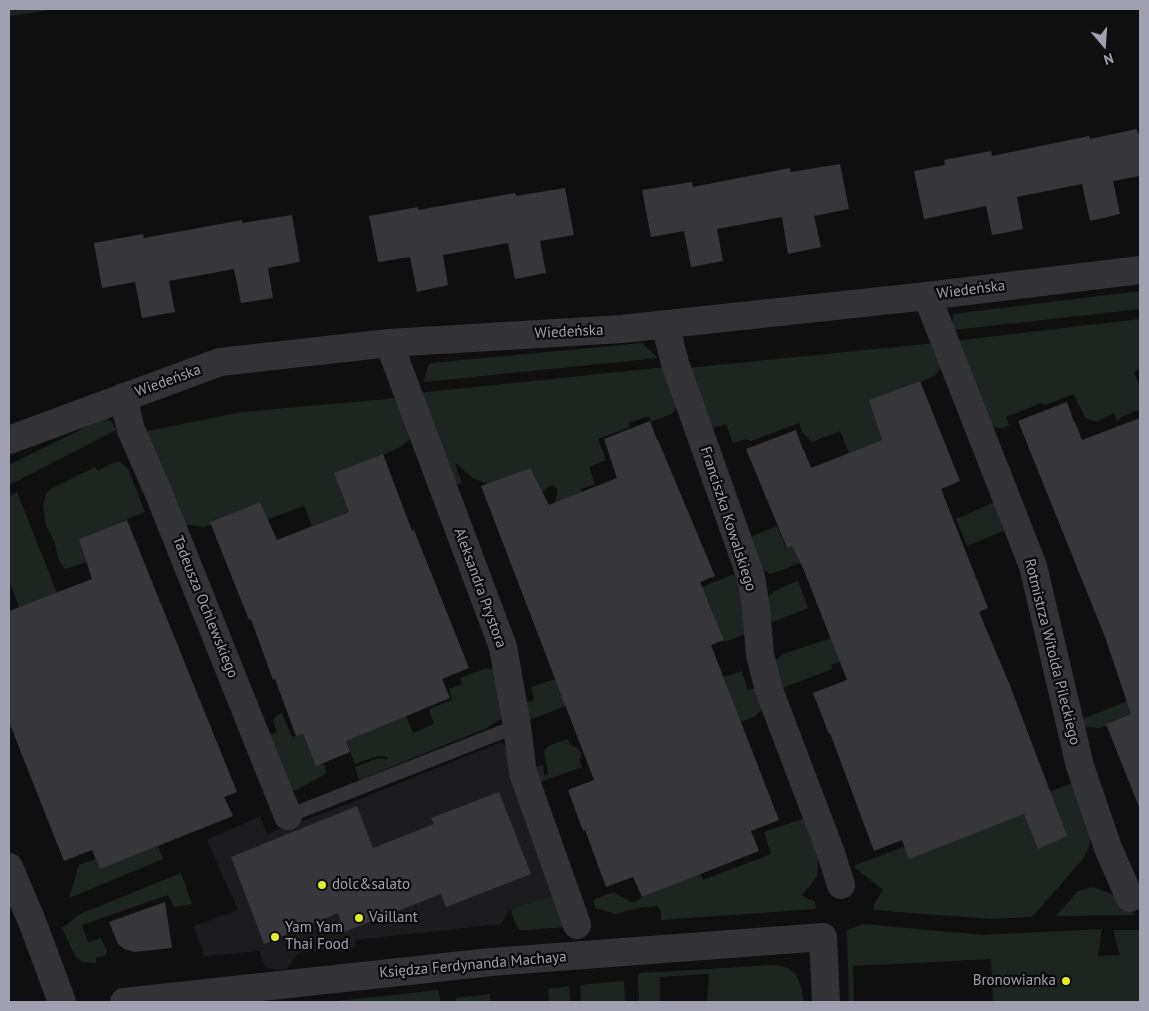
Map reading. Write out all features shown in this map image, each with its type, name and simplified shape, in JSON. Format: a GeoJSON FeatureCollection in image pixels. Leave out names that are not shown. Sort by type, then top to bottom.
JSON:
{"type":"FeatureCollection","features":[{"type":"Feature","properties":{"kind":"street","name":"Wiedeńska"},"geometry":{"type":"LineString","coordinates":[[9,440],[220,362],[389,343],[622,329],[926,296],[1140,270]]}},
{"type":"Feature","properties":{"kind":"street","name":"Rotmistrza Witolda Pileckiego"},"geometry":{"type":"LineString","coordinates":[[926,296],[1032,566],[1080,766],[1108,848],[1130,898]]}},
{"type":"Feature","properties":{"kind":"street","name":"Franciszka Kowalskiego"},"geometry":{"type":"LineString","coordinates":[[665,324],[681,381],[751,578],[756,608],[760,656],[769,690],[831,853],[841,886]]}},
{"type":"Feature","properties":{"kind":"street","name":"Aleksandra Prystora"},"geometry":{"type":"LineString","coordinates":[[389,343],[503,646],[523,773],[576,925]]}},
{"type":"Feature","properties":{"kind":"street","name":"Tadeusza Ochlewskiego"},"geometry":{"type":"LineString","coordinates":[[123,397],[131,430],[157,489],[288,816]]}},
{"type":"Feature","properties":{"kind":"street"},"geometry":{"type":"LineString","coordinates":[[9,867],[33,924],[62,1002]]}},
{"type":"Feature","properties":{"kind":"street","name":"Księdza Ferdynanda Machaya"},"geometry":{"type":"LineString","coordinates":[[124,1002],[277,993],[501,961],[823,937],[826,1002]]}},
{"type":"Feature","properties":{"kind":"lane"},"geometry":{"type":"LineString","coordinates":[[288,816],[517,726]]}},
{"type":"Feature","properties":{"kind":"shaded area"},"geometry":{"type":"Polygon","coordinates":[[[9,9],[57,9],[9,16],[9,9]]]}},
{"type":"Feature","properties":{"kind":"shaded area"},"geometry":{"type":"Polygon","coordinates":[[[1140,291],[1140,309],[954,330],[952,325],[953,314],[1140,291]]]}},
{"type":"Feature","properties":{"kind":"shaded area"},"geometry":{"type":"Polygon","coordinates":[[[1140,319],[1140,368],[1134,372],[1140,387],[1140,411],[1135,411],[1117,421],[1114,413],[1096,422],[1088,419],[1084,416],[1074,394],[1045,405],[1041,403],[1006,417],[1009,425],[1002,428],[994,427],[986,422],[954,341],[1140,319]]]}},
{"type":"Feature","properties":{"kind":"shaded area"},"geometry":{"type":"Polygon","coordinates":[[[642,343],[658,358],[424,382],[427,368],[431,363],[642,343]]]}},
{"type":"Feature","properties":{"kind":"shaded area"},"geometry":{"type":"Polygon","coordinates":[[[935,343],[943,364],[937,374],[921,382],[919,381],[869,400],[884,439],[849,453],[840,431],[812,442],[802,432],[799,423],[751,441],[746,439],[733,443],[726,424],[709,429],[687,368],[935,343]]]}},
{"type":"Feature","properties":{"kind":"shaded area"},"geometry":{"type":"Polygon","coordinates":[[[666,367],[678,403],[673,413],[651,422],[649,416],[629,423],[630,427],[598,439],[606,460],[589,467],[595,484],[581,489],[582,493],[555,503],[558,490],[550,486],[545,491],[539,491],[529,468],[488,484],[473,478],[455,463],[462,483],[453,486],[418,393],[666,367]]]}},
{"type":"Feature","properties":{"kind":"shaded area"},"geometry":{"type":"Polygon","coordinates":[[[398,398],[413,437],[402,446],[383,455],[335,473],[349,512],[312,526],[304,506],[266,520],[260,502],[211,521],[211,524],[205,527],[183,524],[143,432],[242,412],[398,398]]]}},
{"type":"Feature","properties":{"kind":"shaded area"},"geometry":{"type":"Polygon","coordinates":[[[104,418],[112,422],[116,430],[9,485],[9,465],[104,418]]]}},
{"type":"Feature","properties":{"kind":"shaded area"},"geometry":{"type":"Polygon","coordinates":[[[120,462],[128,469],[145,512],[79,539],[88,562],[65,569],[58,559],[55,543],[46,525],[43,506],[46,494],[50,489],[95,467],[98,471],[113,463],[120,462]]]}},
{"type":"Feature","properties":{"kind":"shaded area"},"geometry":{"type":"Polygon","coordinates":[[[17,492],[57,593],[19,607],[9,580],[9,496],[17,492]]]}},
{"type":"Feature","properties":{"kind":"shaded area"},"geometry":{"type":"Polygon","coordinates":[[[997,501],[1008,529],[967,546],[956,519],[997,501]]]}},
{"type":"Feature","properties":{"kind":"shaded area"},"geometry":{"type":"Polygon","coordinates":[[[777,526],[786,548],[793,546],[800,563],[771,574],[759,567],[748,538],[777,526]]]}},
{"type":"Feature","properties":{"kind":"shaded area"},"geometry":{"type":"Polygon","coordinates":[[[739,572],[748,633],[724,642],[708,600],[694,605],[690,592],[739,572]]]}},
{"type":"Feature","properties":{"kind":"shaded area"},"geometry":{"type":"Polygon","coordinates":[[[798,581],[808,608],[768,624],[764,599],[778,589],[798,581]]]}},
{"type":"Feature","properties":{"kind":"shaded area"},"geometry":{"type":"Polygon","coordinates":[[[831,638],[840,662],[831,665],[832,669],[780,689],[772,664],[783,654],[831,638]]]}},
{"type":"Feature","properties":{"kind":"shaded area"},"geometry":{"type":"Polygon","coordinates":[[[484,669],[493,669],[504,715],[501,719],[487,728],[359,780],[355,767],[378,758],[387,759],[388,757],[378,756],[355,764],[346,740],[406,716],[413,733],[434,724],[429,709],[452,700],[449,689],[462,684],[460,678],[484,669]]]}},
{"type":"Feature","properties":{"kind":"shaded area"},"geometry":{"type":"Polygon","coordinates":[[[742,671],[747,690],[757,688],[764,708],[754,717],[740,722],[724,677],[742,671]]]}},
{"type":"Feature","properties":{"kind":"shaded area"},"geometry":{"type":"Polygon","coordinates":[[[556,679],[566,706],[527,721],[524,703],[534,700],[531,687],[556,679]]]}},
{"type":"Feature","properties":{"kind":"shaded area"},"geometry":{"type":"Polygon","coordinates":[[[1140,696],[1140,710],[1100,728],[1081,725],[1080,720],[1140,696]]]}},
{"type":"Feature","properties":{"kind":"shaded area"},"geometry":{"type":"Polygon","coordinates":[[[282,713],[292,737],[303,734],[316,765],[323,763],[327,773],[295,791],[290,788],[269,735],[277,732],[273,721],[277,715],[282,713]]]}},
{"type":"Feature","properties":{"kind":"shaded area"},"geometry":{"type":"Polygon","coordinates":[[[568,739],[570,745],[578,748],[582,758],[579,759],[582,767],[538,783],[533,768],[543,765],[544,775],[548,775],[544,750],[550,745],[568,739]]]}},
{"type":"Feature","properties":{"kind":"shaded area"},"geometry":{"type":"Polygon","coordinates":[[[502,743],[509,749],[555,895],[510,909],[501,924],[355,940],[355,947],[298,953],[287,969],[275,970],[266,967],[262,961],[260,951],[204,956],[194,926],[238,910],[207,840],[260,816],[267,834],[502,743]]]}},
{"type":"Feature","properties":{"kind":"shaded area"},"geometry":{"type":"Polygon","coordinates":[[[1072,783],[1091,832],[1089,847],[1083,859],[1032,917],[990,919],[873,910],[874,904],[883,890],[854,867],[856,865],[1072,783]]]}},
{"type":"Feature","properties":{"kind":"shaded area"},"geometry":{"type":"Polygon","coordinates":[[[805,818],[819,851],[817,877],[802,895],[815,901],[816,909],[661,920],[661,911],[657,906],[615,914],[596,908],[593,900],[613,892],[631,902],[637,901],[642,897],[700,874],[703,880],[771,854],[764,832],[805,818]]]}},
{"type":"Feature","properties":{"kind":"shaded area"},"geometry":{"type":"Polygon","coordinates":[[[158,846],[163,859],[69,898],[79,865],[96,859],[100,869],[158,846]]]}},
{"type":"Feature","properties":{"kind":"shaded area"},"geometry":{"type":"Polygon","coordinates":[[[181,873],[192,904],[174,907],[168,895],[82,925],[88,942],[101,938],[107,951],[105,956],[96,958],[96,963],[83,962],[76,958],[62,928],[80,914],[181,873]]]}},
{"type":"Feature","properties":{"kind":"shaded area"},"geometry":{"type":"Polygon","coordinates":[[[1093,887],[1112,894],[1135,915],[1056,916],[1078,891],[1093,887]]]}},
{"type":"Feature","properties":{"kind":"shaded area"},"geometry":{"type":"Polygon","coordinates":[[[555,895],[565,927],[520,930],[517,927],[510,909],[555,895]]]}},
{"type":"Feature","properties":{"kind":"shaded area"},"geometry":{"type":"Polygon","coordinates":[[[863,924],[984,935],[1102,929],[1098,956],[1120,955],[1113,930],[1140,930],[1140,1002],[993,1002],[991,959],[853,966],[854,1002],[849,1002],[847,930],[863,924]]]}},
{"type":"Feature","properties":{"kind":"shaded area"},"geometry":{"type":"Polygon","coordinates":[[[775,965],[788,968],[797,976],[802,990],[803,1002],[707,1002],[709,974],[660,977],[660,1002],[639,1002],[638,975],[640,973],[775,965]]]}},
{"type":"Feature","properties":{"kind":"shaded area"},"geometry":{"type":"Polygon","coordinates":[[[624,981],[625,1002],[581,1002],[580,985],[624,981]]]}},
{"type":"Feature","properties":{"kind":"shaded area"},"geometry":{"type":"Polygon","coordinates":[[[569,986],[570,1002],[549,1002],[548,989],[569,986]]]}},
{"type":"Feature","properties":{"kind":"shaded area"},"geometry":{"type":"Polygon","coordinates":[[[438,990],[441,1002],[330,1002],[338,1001],[438,990]]]}},
{"type":"Feature","properties":{"kind":"shaded area"},"geometry":{"type":"Polygon","coordinates":[[[490,994],[490,1002],[456,1002],[456,998],[490,994]]]}},
{"type":"Feature","properties":{"kind":"building"},"geometry":{"type":"Polygon","coordinates":[[[1137,129],[1138,133],[1140,133],[1140,176],[1113,181],[1120,214],[1090,221],[1082,184],[1017,197],[1023,229],[992,235],[986,206],[924,219],[914,171],[945,165],[944,160],[991,151],[992,156],[1089,136],[1090,139],[1137,129]]]}},
{"type":"Feature","properties":{"kind":"building"},"geometry":{"type":"Polygon","coordinates":[[[840,164],[849,209],[814,216],[821,247],[788,254],[782,217],[717,229],[723,261],[691,267],[684,231],[651,237],[642,190],[692,182],[693,187],[790,168],[791,172],[840,164]]]}},
{"type":"Feature","properties":{"kind":"building"},"geometry":{"type":"Polygon","coordinates":[[[565,188],[574,235],[540,241],[546,273],[515,279],[508,243],[443,255],[448,285],[417,292],[410,257],[378,262],[369,216],[418,207],[418,210],[515,193],[516,196],[565,188]]]}},
{"type":"Feature","properties":{"kind":"building"},"geometry":{"type":"Polygon","coordinates":[[[292,215],[300,262],[268,268],[273,298],[241,303],[234,269],[169,281],[175,312],[142,318],[135,282],[102,288],[94,243],[143,234],[144,238],[242,220],[242,223],[292,215]]]}},
{"type":"Feature","properties":{"kind":"building"},"geometry":{"type":"Polygon","coordinates":[[[920,381],[960,481],[941,489],[988,608],[979,612],[1009,683],[1067,836],[1038,849],[1024,814],[909,859],[902,840],[874,851],[813,693],[847,680],[803,568],[792,546],[787,548],[746,449],[796,430],[811,468],[882,440],[869,400],[920,381]]]}},
{"type":"Feature","properties":{"kind":"building"},"geometry":{"type":"Polygon","coordinates":[[[1067,402],[1082,440],[1140,418],[1139,807],[1106,724],[1131,714],[1105,637],[1018,421],[1067,402]]]}},
{"type":"Feature","properties":{"kind":"building"},"geometry":{"type":"Polygon","coordinates":[[[650,421],[715,576],[700,582],[724,640],[711,645],[779,820],[751,831],[759,851],[642,897],[633,877],[606,887],[585,830],[583,831],[568,790],[594,780],[481,486],[530,468],[549,505],[617,478],[604,439],[650,421]]]}},
{"type":"Feature","properties":{"kind":"building"},"geometry":{"type":"Polygon","coordinates":[[[383,454],[412,531],[414,530],[469,668],[442,679],[450,698],[346,741],[350,752],[316,766],[303,734],[296,736],[251,619],[249,620],[210,522],[260,502],[277,540],[349,512],[334,473],[383,454]]]}},
{"type":"Feature","properties":{"kind":"building"},"geometry":{"type":"Polygon","coordinates":[[[127,520],[237,792],[224,797],[233,816],[100,869],[92,850],[64,861],[9,722],[9,611],[92,579],[79,539],[127,520]]]}},
{"type":"Feature","properties":{"kind":"building"},"geometry":{"type":"Polygon","coordinates":[[[499,792],[531,874],[446,907],[441,894],[344,932],[338,913],[264,944],[231,857],[357,806],[373,848],[434,824],[431,818],[499,792]]]}},
{"type":"Feature","properties":{"kind":"building"},"geometry":{"type":"Polygon","coordinates":[[[165,902],[172,948],[134,952],[124,949],[118,944],[109,922],[165,902]]]}},
{"type":"Feature","properties":{"kind":"place","name":"dolc&salato"},"geometry":{"type":"Point","coordinates":[322,885]}},
{"type":"Feature","properties":{"kind":"place","name":"Vaillant"},"geometry":{"type":"Point","coordinates":[359,918]}},
{"type":"Feature","properties":{"kind":"place","name":"Yam Yam Thai Food"},"geometry":{"type":"Point","coordinates":[275,937]}},
{"type":"Feature","properties":{"kind":"place","name":"Bronowianka"},"geometry":{"type":"Point","coordinates":[1066,981]}}]}
